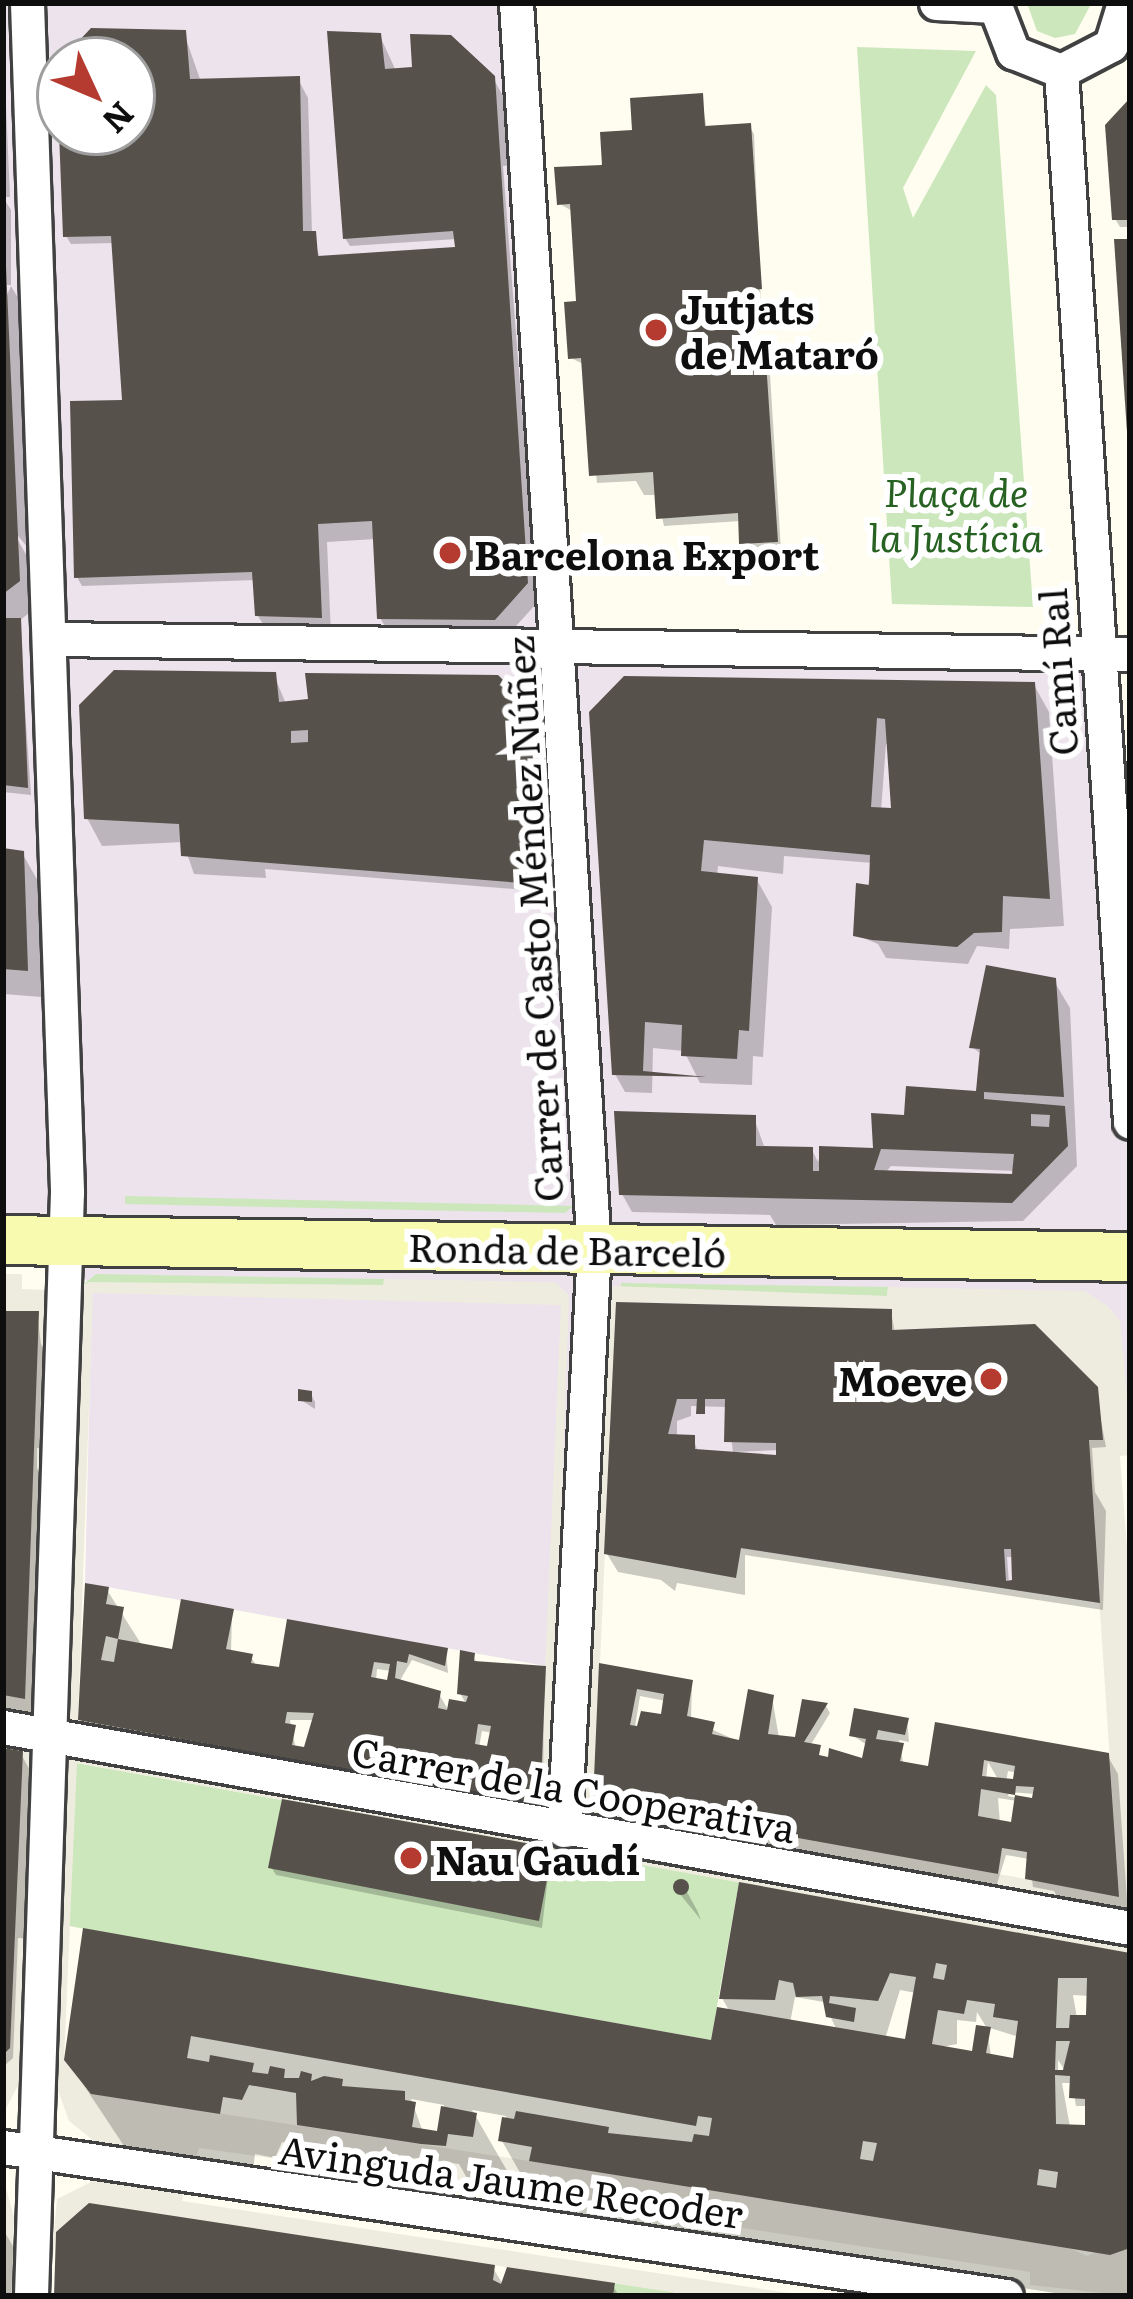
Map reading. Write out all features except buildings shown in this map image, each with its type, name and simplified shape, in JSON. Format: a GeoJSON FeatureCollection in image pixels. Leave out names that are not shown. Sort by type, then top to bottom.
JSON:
{"type":"FeatureCollection","features":[{"type":"Feature","properties":{"kind":"street"},"geometry":{"type":"LineString","coordinates":[[27,3],[54,639],[67,1240],[46,1734],[19,2149],[31,2296]]}},
{"type":"Feature","properties":{"kind":"street","name":"Carrer de Casto Méndez Núñez"},"geometry":{"type":"LineString","coordinates":[[516,3],[594,1248],[564,1830]]}},
{"type":"Feature","properties":{"kind":"street"},"geometry":{"type":"LineString","coordinates":[[936,3],[994,4],[1013,52],[1061,71],[1098,58],[1126,8]]}},
{"type":"Feature","properties":{"kind":"street","name":"Camí Ral"},"geometry":{"type":"LineString","coordinates":[[1061,71],[1130,1122]]}},
{"type":"Feature","properties":{"kind":"street"},"geometry":{"type":"LineString","coordinates":[[54,639],[1130,654]]}},
{"type":"Feature","properties":{"kind":"street","name":"Ronda de Barceló"},"geometry":{"type":"LineString","coordinates":[[3,1240],[1130,1256]]}},
{"type":"Feature","properties":{"kind":"street","name":"Carrer de la Cooperativa"},"geometry":{"type":"LineString","coordinates":[[3,1727],[1130,1928]]}},
{"type":"Feature","properties":{"kind":"street","name":"Avinguda Jaume Recoder"},"geometry":{"type":"LineString","coordinates":[[19,2149],[1006,2296]]}},
{"type":"Feature","properties":{"kind":"shaded area"},"geometry":{"type":"Polygon","coordinates":[[[3,3],[516,3],[558,648],[1096,653],[1130,1122],[1130,1438],[1089,1441],[1100,1603],[556,1520],[546,1666],[85,1583],[92,1293],[67,1240],[3,1240],[3,3]]]}},
{"type":"Feature","properties":{"kind":"shaded area"},"geometry":{"type":"Polygon","coordinates":[[[6,1274],[22,1274],[22,1289],[51,1290],[38,1716],[3,1720],[6,1274]]]}},
{"type":"Feature","properties":{"kind":"shaded area"},"geometry":{"type":"Polygon","coordinates":[[[384,1279],[555,1282],[569,1295],[551,1793],[583,1799],[605,1304],[613,1286],[887,1296],[888,1287],[1085,1291],[1109,1307],[1120,1322],[1130,1429],[1130,1455],[1120,1456],[1130,1587],[1130,1953],[77,1763],[64,2060],[92,2094],[1053,2241],[1087,2256],[1130,2236],[1130,2296],[1030,2285],[1030,2272],[461,2185],[199,2148],[196,2158],[98,2144],[69,2121],[56,2085],[68,1777],[56,1776],[58,1696],[69,1696],[81,1289],[88,1282],[383,1285],[384,1279]],[[93,1293],[78,1720],[539,1805],[561,1305],[93,1293]],[[616,1302],[594,1800],[1119,1896],[1084,1372],[1035,1324],[892,1330],[892,1309],[616,1302]]]}},
{"type":"Feature","properties":{"kind":"shaded area"},"geometry":{"type":"Polygon","coordinates":[[[3,1740],[34,1745],[20,2082],[3,2114],[23,1752],[3,1748],[3,1740]]]}},
{"type":"Feature","properties":{"kind":"shaded area"},"geometry":{"type":"Polygon","coordinates":[[[3,2178],[14,2217],[11,2296],[3,2296],[3,2178]]]}},
{"type":"Feature","properties":{"kind":"shaded area"},"geometry":{"type":"Polygon","coordinates":[[[99,2178],[184,2191],[182,2201],[809,2296],[698,2296],[89,2204],[56,2232],[48,2296],[57,2199],[99,2178]]]}},
{"type":"Feature","properties":{"kind":"green space"},"geometry":{"type":"Polygon","coordinates":[[[1027,3],[1090,6],[1075,34],[1055,38],[1037,31],[1027,3]]]}},
{"type":"Feature","properties":{"kind":"green space","name":"Plaça de la Justícia"},"geometry":{"type":"Polygon","coordinates":[[[857,47],[976,51],[903,188],[913,218],[986,85],[996,95],[1033,607],[892,604],[857,47]]]}},
{"type":"Feature","properties":{"kind":"green space"},"geometry":{"type":"Polygon","coordinates":[[[125,1196],[573,1206],[565,1213],[125,1204],[125,1196]]]}},
{"type":"Feature","properties":{"kind":"green space"},"geometry":{"type":"Polygon","coordinates":[[[96,1274],[384,1279],[384,1285],[84,1284],[96,1274]]]}},
{"type":"Feature","properties":{"kind":"green space"},"geometry":{"type":"Polygon","coordinates":[[[621,1283],[888,1287],[887,1296],[621,1291],[621,1283]]]}},
{"type":"Feature","properties":{"kind":"green space"},"geometry":{"type":"Polygon","coordinates":[[[76,1763],[739,1882],[711,2040],[69,1926],[76,1763]]]}},
{"type":"Feature","properties":{"kind":"green space"},"geometry":{"type":"Polygon","coordinates":[[[615,2283],[698,2296],[613,2296],[615,2283]]]}},
{"type":"Feature","properties":{"kind":"place","name":"Jutjats de Mataró"},"geometry":{"type":"Point","coordinates":[656,330]}},
{"type":"Feature","properties":{"kind":"place","name":"Barcelona Export"},"geometry":{"type":"Point","coordinates":[450,553]}},
{"type":"Feature","properties":{"kind":"place","name":"Moeve"},"geometry":{"type":"Point","coordinates":[991,1379]}},
{"type":"Feature","properties":{"kind":"place","name":"Nau Gaudí"},"geometry":{"type":"Point","coordinates":[411,1858]}}]}
